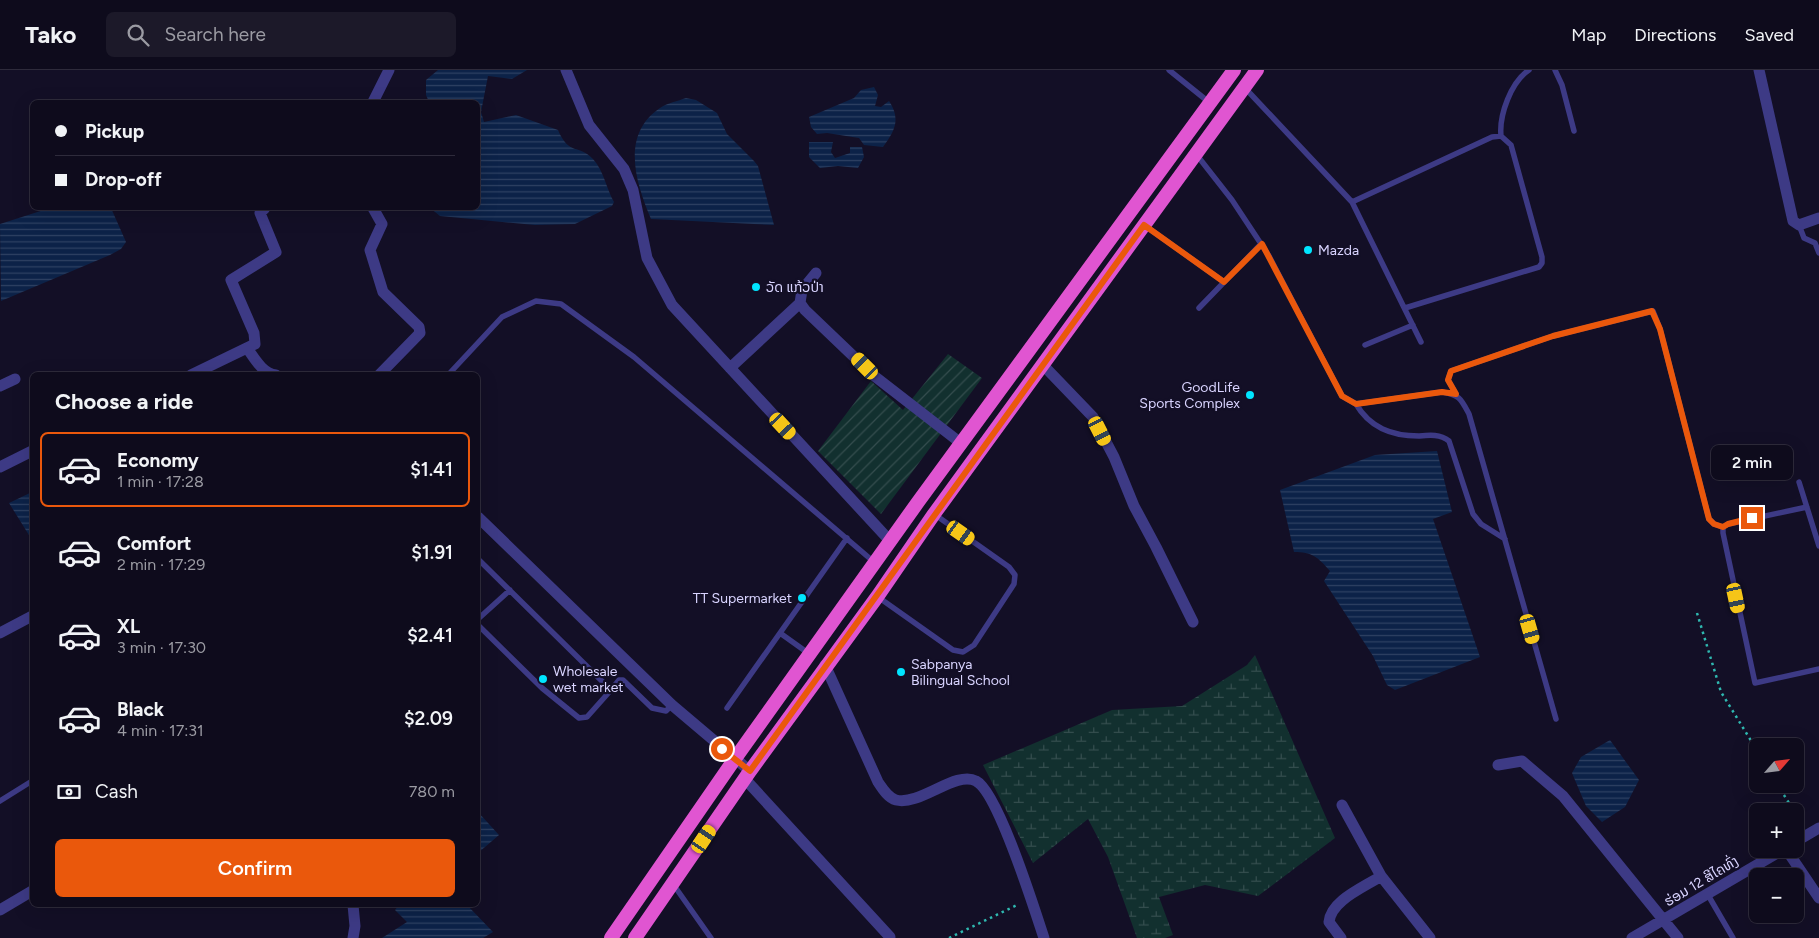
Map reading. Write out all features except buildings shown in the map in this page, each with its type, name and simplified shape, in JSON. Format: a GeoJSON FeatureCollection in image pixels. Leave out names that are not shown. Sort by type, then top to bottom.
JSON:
{"type":"FeatureCollection","features":[{"type":"Feature","properties":{"kind":"highway"},"geometry":{"type":"LineString","coordinates":[[611,938],[734,760],[890,542],[1234,70]]}},
{"type":"Feature","properties":{"kind":"highway"},"geometry":{"type":"LineString","coordinates":[[635,938],[825,665],[877,597],[934,514],[1257,70]]}},
{"type":"Feature","properties":{"kind":"street"},"geometry":{"type":"LineString","coordinates":[[374,100],[389,70]]}},
{"type":"Feature","properties":{"kind":"street"},"geometry":{"type":"LineString","coordinates":[[566,70],[589,125],[624,169],[633,190],[647,258],[672,305],[890,542]]}},
{"type":"Feature","properties":{"kind":"street"},"geometry":{"type":"LineString","coordinates":[[1759,70],[1791,217],[1799,225],[1819,218]]}},
{"type":"Feature","properties":{"kind":"street"},"geometry":{"type":"LineString","coordinates":[[197,372],[255,344],[254,333],[231,280],[276,252],[260,214],[263,210]]}},
{"type":"Feature","properties":{"kind":"street"},"geometry":{"type":"LineString","coordinates":[[374,210],[382,224],[370,250],[383,292],[419,327],[420,333],[382,372]]}},
{"type":"Feature","properties":{"kind":"street"},"geometry":{"type":"LineString","coordinates":[[730,368],[800,303],[802,290],[816,273]]}},
{"type":"Feature","properties":{"kind":"street"},"geometry":{"type":"LineString","coordinates":[[800,303],[873,375],[962,444]]}},
{"type":"Feature","properties":{"kind":"street"},"geometry":{"type":"LineString","coordinates":[[247,348],[259,366],[267,372]]}},
{"type":"Feature","properties":{"kind":"street"},"geometry":{"type":"LineString","coordinates":[[1043,365],[1093,417],[1114,458],[1134,506],[1193,622]]}},
{"type":"Feature","properties":{"kind":"street"},"geometry":{"type":"LineString","coordinates":[[0,386],[15,379]]}},
{"type":"Feature","properties":{"kind":"street"},"geometry":{"type":"LineString","coordinates":[[0,466],[30,452]]}},
{"type":"Feature","properties":{"kind":"street"},"geometry":{"type":"LineString","coordinates":[[480,519],[672,705],[734,760],[890,937]]}},
{"type":"Feature","properties":{"kind":"street"},"geometry":{"type":"LineString","coordinates":[[0,634],[30,617]]}},
{"type":"Feature","properties":{"kind":"street"},"geometry":{"type":"LineString","coordinates":[[825,665],[878,782],[886,794],[896,800],[911,800],[964,779],[976,781],[984,788],[1009,836],[1044,938]]}},
{"type":"Feature","properties":{"kind":"street"},"geometry":{"type":"LineString","coordinates":[[1498,765],[1522,761],[1563,796],[1678,938]]}},
{"type":"Feature","properties":{"kind":"street"},"geometry":{"type":"LineString","coordinates":[[1342,805],[1381,876],[1430,938]]}},
{"type":"Feature","properties":{"kind":"street"},"geometry":{"type":"LineString","coordinates":[[1804,837],[1819,828]]}},
{"type":"Feature","properties":{"kind":"street","name":"ຮ່ອມ 12 ສີໄຄທົ່ງ"},"geometry":{"type":"LineString","coordinates":[[1632,938],[1770,858]]}},
{"type":"Feature","properties":{"kind":"street"},"geometry":{"type":"LineString","coordinates":[[1791,858],[1819,898]]}},
{"type":"Feature","properties":{"kind":"street"},"geometry":{"type":"LineString","coordinates":[[1341,938],[1329,922],[1330,915],[1336,906],[1381,876]]}},
{"type":"Feature","properties":{"kind":"street"},"geometry":{"type":"LineString","coordinates":[[0,910],[30,892]]}},
{"type":"Feature","properties":{"kind":"street"},"geometry":{"type":"LineString","coordinates":[[353,907],[355,926],[353,938]]}},
{"type":"Feature","properties":{"kind":"lane"},"geometry":{"type":"LineString","coordinates":[[1169,70],[1210,103]]}},
{"type":"Feature","properties":{"kind":"lane"},"geometry":{"type":"LineString","coordinates":[[1405,308],[1539,266],[1542,263],[1542,257],[1511,145],[1501,136],[1500,125],[1510,95],[1522,74],[1529,70]]}},
{"type":"Feature","properties":{"kind":"lane"},"geometry":{"type":"LineString","coordinates":[[1555,70],[1562,85],[1574,131]]}},
{"type":"Feature","properties":{"kind":"lane"},"geometry":{"type":"LineString","coordinates":[[1245,88],[1352,202],[1421,342]]}},
{"type":"Feature","properties":{"kind":"lane"},"geometry":{"type":"LineString","coordinates":[[1352,202],[1492,137],[1501,136]]}},
{"type":"Feature","properties":{"kind":"lane"},"geometry":{"type":"LineString","coordinates":[[1196,154],[1232,200],[1262,244],[1342,396],[1356,404],[1362,415],[1372,424],[1385,431],[1412,436],[1438,436],[1449,441],[1473,514],[1481,524],[1505,540]]}},
{"type":"Feature","properties":{"kind":"lane"},"geometry":{"type":"LineString","coordinates":[[1144,225],[1224,282]]}},
{"type":"Feature","properties":{"kind":"lane"},"geometry":{"type":"LineString","coordinates":[[1799,225],[1804,238],[1815,243],[1819,253]]}},
{"type":"Feature","properties":{"kind":"lane"},"geometry":{"type":"LineString","coordinates":[[1199,308],[1262,244]]}},
{"type":"Feature","properties":{"kind":"lane"},"geometry":{"type":"LineString","coordinates":[[451,372],[502,317],[536,301],[561,304],[634,357],[876,564]]}},
{"type":"Feature","properties":{"kind":"lane"},"geometry":{"type":"LineString","coordinates":[[1556,719],[1469,414],[1448,380],[1451,371],[1553,336],[1652,311],[1660,329],[1709,519],[1714,524],[1723,527],[1728,524],[1807,507]]}},
{"type":"Feature","properties":{"kind":"lane"},"geometry":{"type":"LineString","coordinates":[[1365,345],[1413,325]]}},
{"type":"Feature","properties":{"kind":"lane"},"geometry":{"type":"LineString","coordinates":[[1356,404],[1442,392],[1456,394]]}},
{"type":"Feature","properties":{"kind":"lane"},"geometry":{"type":"LineString","coordinates":[[1799,482],[1819,546]]}},
{"type":"Feature","properties":{"kind":"lane"},"geometry":{"type":"LineString","coordinates":[[877,597],[953,650],[962,652],[974,645],[1014,584],[1015,575],[1009,567],[934,514]]}},
{"type":"Feature","properties":{"kind":"lane"},"geometry":{"type":"LineString","coordinates":[[1723,527],[1725,546],[1755,683],[1819,669]]}},
{"type":"Feature","properties":{"kind":"lane"},"geometry":{"type":"LineString","coordinates":[[727,708],[847,538]]}},
{"type":"Feature","properties":{"kind":"lane"},"geometry":{"type":"LineString","coordinates":[[480,561],[611,690]]}},
{"type":"Feature","properties":{"kind":"lane"},"geometry":{"type":"LineString","coordinates":[[480,617],[510,590]]}},
{"type":"Feature","properties":{"kind":"lane"},"geometry":{"type":"LineString","coordinates":[[480,627],[542,688],[579,718],[587,717],[619,680],[623,680],[652,708],[666,711],[672,705]]}},
{"type":"Feature","properties":{"kind":"lane"},"geometry":{"type":"LineString","coordinates":[[780,633],[810,654]]}},
{"type":"Feature","properties":{"kind":"lane"},"geometry":{"type":"LineString","coordinates":[[0,801],[30,782]]}},
{"type":"Feature","properties":{"kind":"lane"},"geometry":{"type":"LineString","coordinates":[[673,884],[711,938]]}},
{"type":"Feature","properties":{"kind":"lane"},"geometry":{"type":"LineString","coordinates":[[1708,895],[1733,938]]}},
{"type":"Feature","properties":{"kind":"path"},"geometry":{"type":"LineString","coordinates":[[1697,613],[1721,692],[1749,738]]}},
{"type":"Feature","properties":{"kind":"path"},"geometry":{"type":"LineString","coordinates":[[949,938],[1031,898]]}},
{"type":"Feature","properties":{"kind":"green space"},"geometry":{"type":"Polygon","coordinates":[[[948,354],[982,378],[881,514],[818,451],[871,381],[903,410],[948,354]]]}},
{"type":"Feature","properties":{"kind":"green space"},"geometry":{"type":"Polygon","coordinates":[[[1255,655],[1335,838],[1258,896],[1205,885],[1159,897],[1173,935],[1165,938],[1137,938],[1108,857],[1088,819],[1033,863],[983,765],[1112,710],[1182,706],[1247,665],[1255,655]]]}},
{"type":"Feature","properties":{"kind":"water"},"geometry":{"type":"Polygon","coordinates":[[[438,70],[527,70],[512,79],[488,76],[481,112],[484,122],[516,115],[558,130],[570,147],[588,155],[597,164],[614,202],[612,206],[575,224],[535,225],[440,216],[432,210],[480,210],[480,100],[428,100],[426,95],[426,80],[438,70]]]}},
{"type":"Feature","properties":{"kind":"water"},"geometry":{"type":"Polygon","coordinates":[[[874,87],[878,95],[875,106],[881,107],[889,101],[893,107],[896,119],[891,136],[883,147],[864,145],[859,138],[827,133],[817,134],[811,127],[809,117],[854,98],[861,90],[874,87]]]}},
{"type":"Feature","properties":{"kind":"water"},"geometry":{"type":"Polygon","coordinates":[[[686,98],[696,100],[717,113],[727,134],[758,166],[774,225],[651,219],[640,190],[635,160],[636,145],[640,132],[648,119],[669,103],[686,98]]]}},
{"type":"Feature","properties":{"kind":"water"},"geometry":{"type":"Polygon","coordinates":[[[809,142],[833,142],[831,152],[835,158],[850,153],[850,147],[862,147],[864,157],[858,168],[838,166],[820,168],[809,157],[809,142]]]}},
{"type":"Feature","properties":{"kind":"water"},"geometry":{"type":"Polygon","coordinates":[[[44,210],[112,210],[126,242],[121,249],[110,255],[1,301],[0,224],[44,210]]]}},
{"type":"Feature","properties":{"kind":"water"},"geometry":{"type":"Polygon","coordinates":[[[1437,451],[1452,512],[1433,519],[1480,657],[1395,690],[1387,685],[1373,656],[1324,581],[1330,571],[1314,556],[1294,552],[1280,490],[1375,455],[1437,451]]]}},
{"type":"Feature","properties":{"kind":"water"},"geometry":{"type":"Polygon","coordinates":[[[30,493],[30,537],[9,503],[30,493]]]}},
{"type":"Feature","properties":{"kind":"water"},"geometry":{"type":"Polygon","coordinates":[[[1610,740],[1639,780],[1625,807],[1602,822],[1586,806],[1572,773],[1581,757],[1610,740]]]}},
{"type":"Feature","properties":{"kind":"water"},"geometry":{"type":"Polygon","coordinates":[[[480,814],[499,835],[480,851],[480,814]]]}},
{"type":"Feature","properties":{"kind":"water"},"geometry":{"type":"Polygon","coordinates":[[[397,907],[469,907],[493,932],[483,938],[382,938],[407,922],[395,910],[397,907]]]}},
{"type":"Feature","properties":{"kind":"place","name":"Mazda"},"geometry":{"type":"Point","coordinates":[1308,250]}},
{"type":"Feature","properties":{"kind":"place","name":"ວັດ ແກ້ວປ່າ"},"geometry":{"type":"Point","coordinates":[756,287]}},
{"type":"Feature","properties":{"kind":"place","name":"GoodLife Sports Complex"},"geometry":{"type":"Point","coordinates":[1250,395]}},
{"type":"Feature","properties":{"kind":"place","name":"TT Supermarket"},"geometry":{"type":"Point","coordinates":[802,598]}},
{"type":"Feature","properties":{"kind":"place","name":"Sabpanya Bilingual School"},"geometry":{"type":"Point","coordinates":[901,672]}},
{"type":"Feature","properties":{"kind":"place","name":"Wholesale wet market"},"geometry":{"type":"Point","coordinates":[543,679]}},
{"type":"Feature","properties":{"kind":"route"},"geometry":{"type":"LineString","coordinates":[[722,749],[750,771],[1144,225],[1224,282],[1262,244],[1342,396],[1356,404],[1375,403],[1442,392],[1456,394],[1448,380],[1451,371],[1553,336],[1652,311],[1660,329],[1709,519],[1714,524],[1723,527],[1752,518]]}}]}
